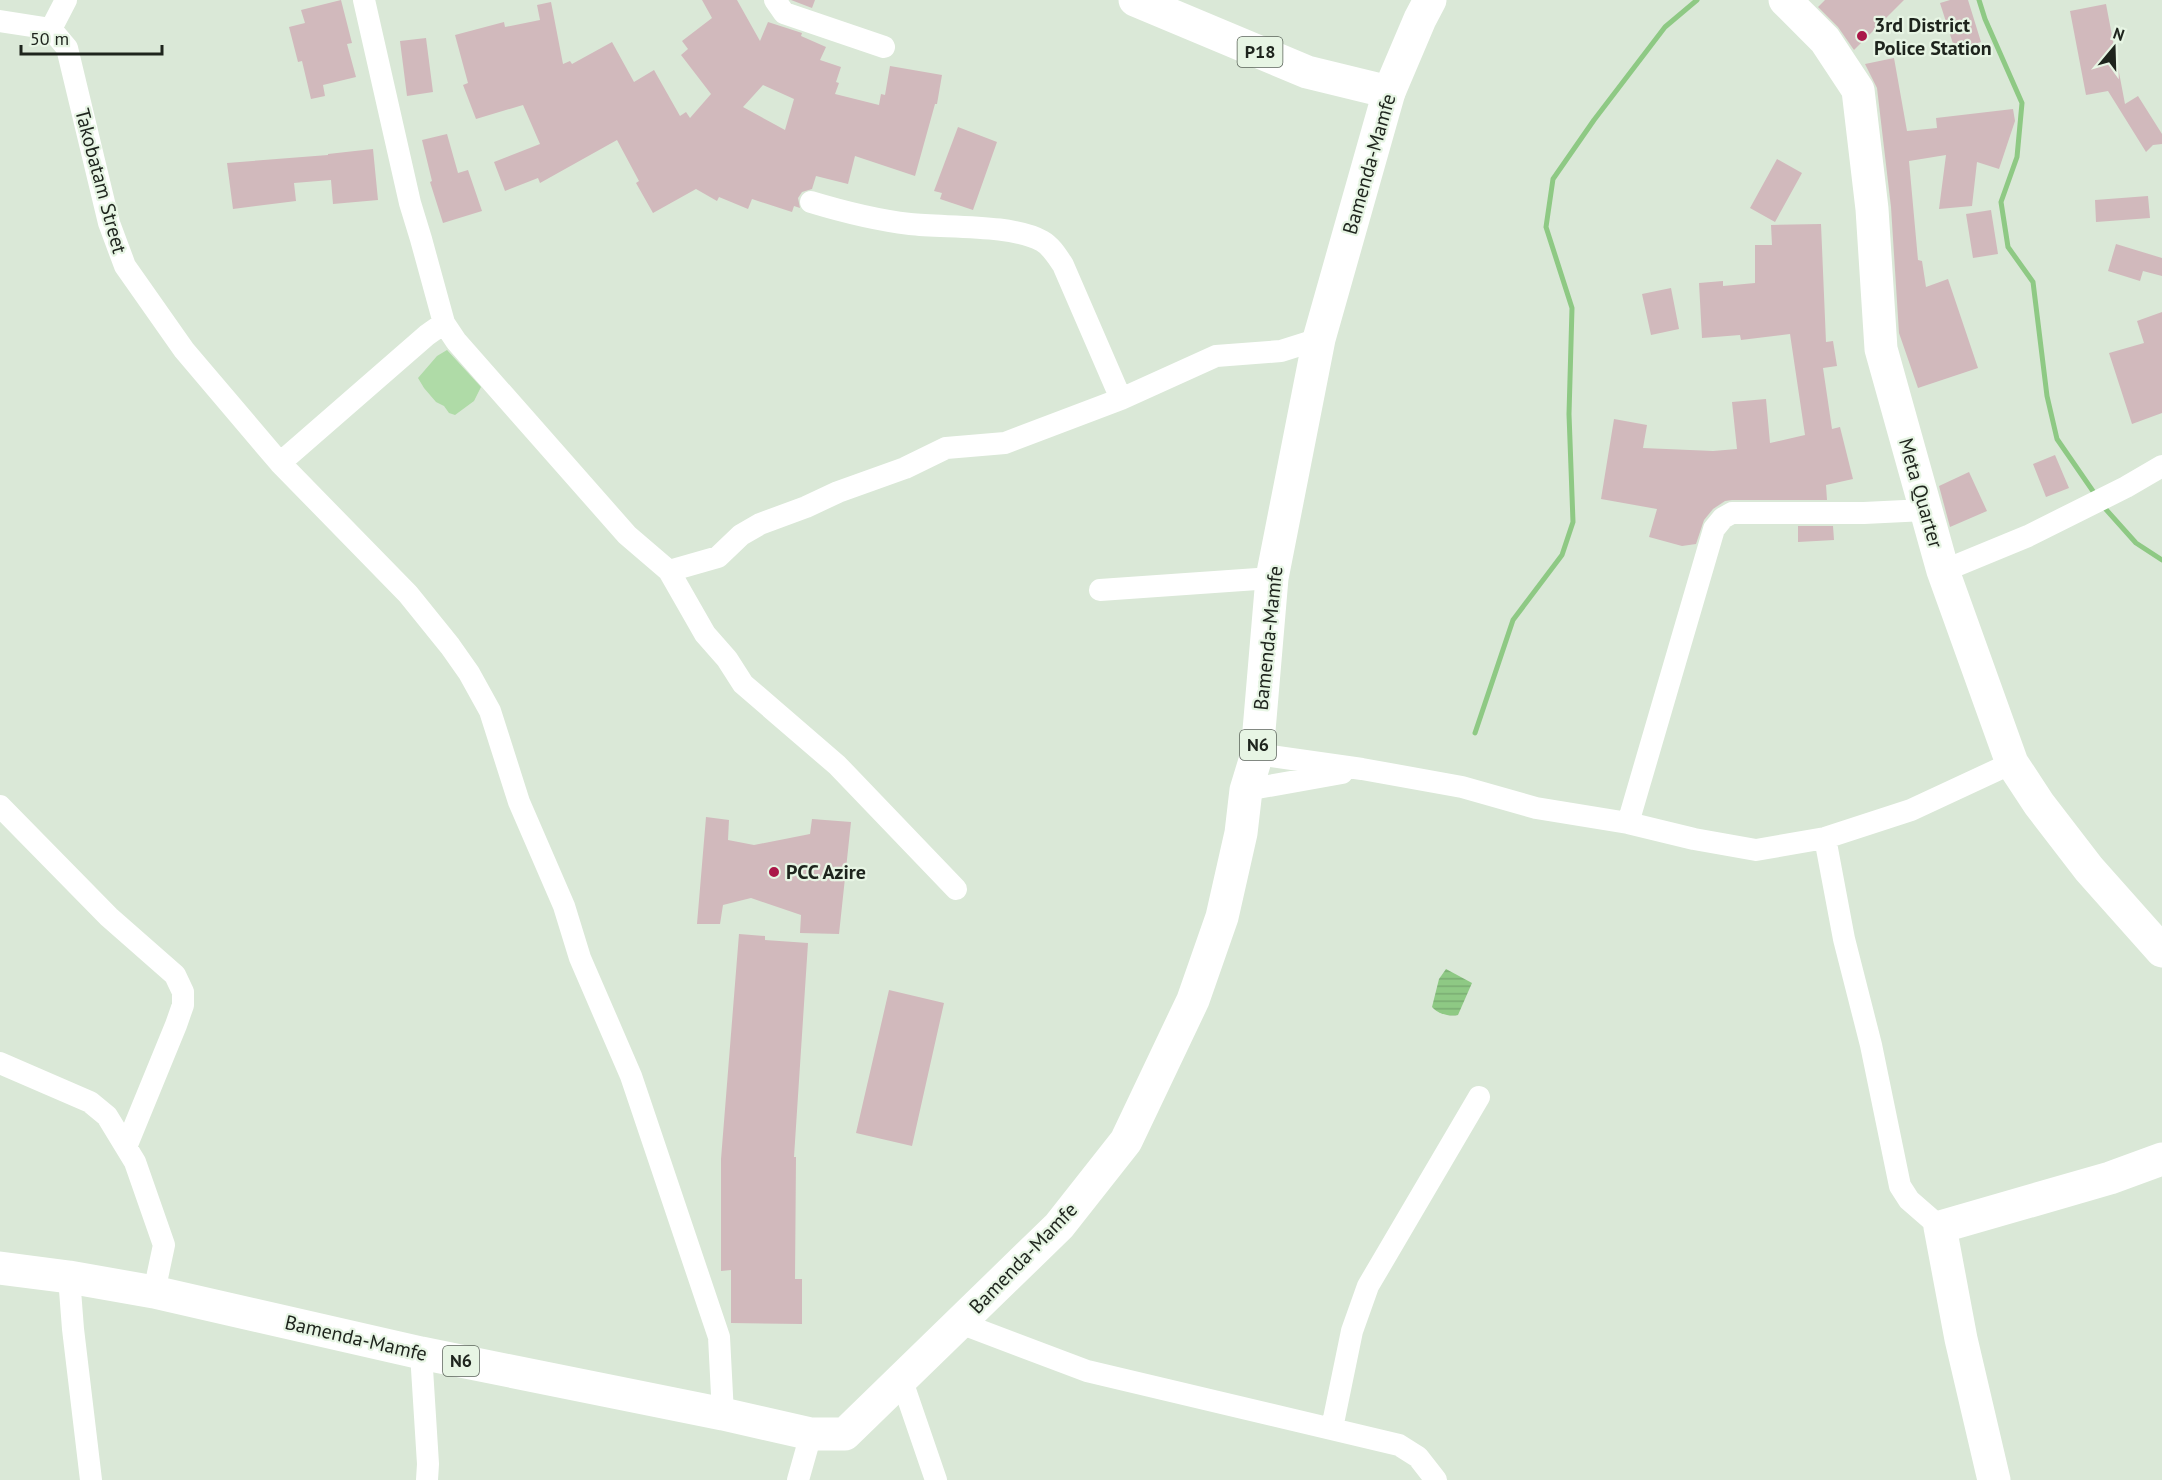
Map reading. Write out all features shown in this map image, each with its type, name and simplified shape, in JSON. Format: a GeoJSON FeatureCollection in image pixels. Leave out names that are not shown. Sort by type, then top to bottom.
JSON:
{"type":"FeatureCollection","features":[{"type":"Feature","properties":{"kind":"main road","name":"P18"},"geometry":{"type":"LineString","coordinates":[[1135,0],[1307,72],[1389,92]]}},
{"type":"Feature","properties":{"kind":"main road","name":"Meta Quarter"},"geometry":{"type":"LineString","coordinates":[[1785,0],[1825,40],[1858,90],[1872,209],[1881,349],[1943,571],[2012,763],[2039,804],[2089,869],[2162,951]]}},
{"type":"Feature","properties":{"kind":"main road","name":"Bamenda-Mamfe"},"geometry":{"type":"LineString","coordinates":[[0,1268],[154,1292],[421,1353],[811,1434],[845,1434],[903,1384],[960,1323],[1059,1226],[1126,1142],[1193,1000],[1222,917],[1240,833],[1246,790],[1257,754],[1272,578],[1319,339],[1389,92],[1424,6]]}},
{"type":"Feature","properties":{"kind":"main road"},"geometry":{"type":"LineString","coordinates":[[1994,1480],[1961,1339],[1940,1227],[2110,1178],[2162,1159]]}},
{"type":"Feature","properties":{"kind":"street"},"geometry":{"type":"LineString","coordinates":[[0,21],[51,29],[66,0]]}},
{"type":"Feature","properties":{"kind":"street"},"geometry":{"type":"LineString","coordinates":[[364,0],[410,203],[444,323],[456,341],[627,535],[669,571],[705,634],[727,659],[743,684],[837,765],[956,889]]}},
{"type":"Feature","properties":{"kind":"street"},"geometry":{"type":"LineString","coordinates":[[776,0],[784,13],[884,47]]}},
{"type":"Feature","properties":{"kind":"street","name":"Takobatam Street"},"geometry":{"type":"LineString","coordinates":[[51,29],[67,48],[109,223],[125,266],[184,350],[280,463],[408,594],[457,655],[490,711],[519,802],[564,906],[580,957],[631,1076],[719,1337],[723,1414]]}},
{"type":"Feature","properties":{"kind":"street"},"geometry":{"type":"LineString","coordinates":[[811,202],[876,219],[910,224],[1003,230],[1044,242],[1053,250],[1063,265],[1121,399]]}},
{"type":"Feature","properties":{"kind":"street"},"geometry":{"type":"LineString","coordinates":[[280,463],[427,335],[444,323]]}},
{"type":"Feature","properties":{"kind":"street"},"geometry":{"type":"LineString","coordinates":[[669,571],[718,557],[741,535],[760,524],[838,492],[896,472],[946,448],[1005,443],[1121,399],[1216,356],[1281,351],[1319,339]]}},
{"type":"Feature","properties":{"kind":"street"},"geometry":{"type":"LineString","coordinates":[[1943,571],[2028,536],[2126,487],[2162,466]]}},
{"type":"Feature","properties":{"kind":"street"},"geometry":{"type":"LineString","coordinates":[[1628,823],[1714,529],[1723,518],[1732,513],[1863,513],[1925,510]]}},
{"type":"Feature","properties":{"kind":"street"},"geometry":{"type":"LineString","coordinates":[[1100,590],[1272,578]]}},
{"type":"Feature","properties":{"kind":"street"},"geometry":{"type":"LineString","coordinates":[[1257,754],[1362,769],[1462,787],[1536,808],[1628,823],[1694,839],[1756,850],[1825,838],[1911,810],[2012,763]]}},
{"type":"Feature","properties":{"kind":"street"},"geometry":{"type":"LineString","coordinates":[[1246,790],[1362,769]]}},
{"type":"Feature","properties":{"kind":"street"},"geometry":{"type":"LineString","coordinates":[[0,806],[109,917],[175,975],[183,992],[183,1005],[176,1025],[126,1147]]}},
{"type":"Feature","properties":{"kind":"street"},"geometry":{"type":"LineString","coordinates":[[1825,838],[1844,939],[1871,1045],[1900,1186],[1909,1200],[1940,1227]]}},
{"type":"Feature","properties":{"kind":"street"},"geometry":{"type":"LineString","coordinates":[[0,1063],[90,1102],[107,1116],[135,1162],[164,1245],[154,1292]]}},
{"type":"Feature","properties":{"kind":"street"},"geometry":{"type":"LineString","coordinates":[[1332,1428],[1352,1331],[1368,1287],[1479,1097]]}},
{"type":"Feature","properties":{"kind":"street"},"geometry":{"type":"LineString","coordinates":[[69,1277],[76,1364],[91,1480]]}},
{"type":"Feature","properties":{"kind":"street"},"geometry":{"type":"LineString","coordinates":[[960,1323],[1088,1371],[1399,1445],[1418,1457],[1436,1480]]}},
{"type":"Feature","properties":{"kind":"street"},"geometry":{"type":"LineString","coordinates":[[421,1353],[427,1480]]}},
{"type":"Feature","properties":{"kind":"street"},"geometry":{"type":"LineString","coordinates":[[903,1384],[936,1480]]}},
{"type":"Feature","properties":{"kind":"street"},"geometry":{"type":"LineString","coordinates":[[798,1480],[811,1434]]}},
{"type":"Feature","properties":{"kind":"shaded area"},"geometry":{"type":"Polygon","coordinates":[[[447,350],[481,387],[474,401],[455,415],[436,402],[418,378],[437,356],[447,350]]]}},
{"type":"Feature","properties":{"kind":"shaded area"},"geometry":{"type":"Polygon","coordinates":[[[1446,969],[1472,983],[1458,1015],[1444,1014],[1432,1007],[1439,979],[1446,969]]]}},
{"type":"Feature","properties":{"kind":"building"},"geometry":{"type":"Polygon","coordinates":[[[341,0],[352,43],[347,44],[356,77],[323,85],[325,96],[311,99],[302,61],[298,62],[289,27],[305,23],[301,10],[341,0]]]}},
{"type":"Feature","properties":{"kind":"building"},"geometry":{"type":"Polygon","coordinates":[[[702,0],[737,0],[760,41],[768,22],[802,33],[801,36],[826,47],[820,60],[841,67],[835,94],[879,105],[881,94],[885,95],[890,66],[942,75],[937,104],[935,104],[915,176],[855,156],[848,184],[816,176],[812,189],[802,192],[798,198],[800,208],[794,206],[792,212],[752,199],[748,209],[719,197],[717,201],[696,189],[653,213],[636,183],[639,181],[617,140],[540,183],[538,178],[505,191],[494,162],[540,144],[523,105],[476,119],[463,85],[468,83],[455,35],[504,22],[505,27],[540,20],[537,5],[551,2],[563,64],[570,61],[572,64],[612,42],[634,82],[654,70],[680,116],[686,112],[690,118],[711,94],[681,55],[688,49],[682,41],[712,18],[702,0]],[[763,85],[743,107],[785,130],[794,99],[763,85]]]}},
{"type":"Feature","properties":{"kind":"building"},"geometry":{"type":"Polygon","coordinates":[[[791,0],[815,0],[812,8],[791,0]]]}},
{"type":"Feature","properties":{"kind":"building"},"geometry":{"type":"Polygon","coordinates":[[[1825,0],[1904,0],[1854,50],[1838,27],[1818,7],[1825,0]]]}},
{"type":"Feature","properties":{"kind":"building"},"geometry":{"type":"Polygon","coordinates":[[[1950,0],[1968,0],[1981,42],[1955,50],[1940,3],[1950,0]]]}},
{"type":"Feature","properties":{"kind":"building"},"geometry":{"type":"Polygon","coordinates":[[[2106,4],[2125,104],[2138,96],[2162,134],[2162,144],[2153,145],[2146,152],[2108,91],[2086,95],[2070,11],[2106,4]]]}},
{"type":"Feature","properties":{"kind":"building"},"geometry":{"type":"Polygon","coordinates":[[[426,38],[433,92],[407,96],[400,41],[426,38]]]}},
{"type":"Feature","properties":{"kind":"building"},"geometry":{"type":"Polygon","coordinates":[[[1894,58],[1907,131],[1937,128],[1936,118],[2013,109],[2015,121],[1999,169],[1977,162],[1972,206],[1939,209],[1946,155],[1909,161],[1918,260],[1922,261],[1926,287],[1948,279],[1978,368],[1918,388],[1899,333],[1891,207],[1877,88],[1865,64],[1894,58]]]}},
{"type":"Feature","properties":{"kind":"building"},"geometry":{"type":"Polygon","coordinates":[[[958,127],[997,142],[973,210],[940,199],[942,193],[934,191],[958,127]]]}},
{"type":"Feature","properties":{"kind":"building"},"geometry":{"type":"Polygon","coordinates":[[[447,134],[458,173],[468,170],[482,211],[443,223],[430,182],[432,181],[422,140],[447,134]]]}},
{"type":"Feature","properties":{"kind":"building"},"geometry":{"type":"Polygon","coordinates":[[[373,149],[378,200],[333,204],[331,180],[294,183],[296,201],[233,209],[227,163],[373,149]]]}},
{"type":"Feature","properties":{"kind":"building"},"geometry":{"type":"Polygon","coordinates":[[[1777,159],[1802,173],[1775,222],[1750,208],[1777,159]]]}},
{"type":"Feature","properties":{"kind":"building"},"geometry":{"type":"Polygon","coordinates":[[[2148,196],[2150,218],[2096,222],[2095,200],[2148,196]]]}},
{"type":"Feature","properties":{"kind":"building"},"geometry":{"type":"Polygon","coordinates":[[[1991,210],[1998,254],[1973,258],[1966,214],[1991,210]]]}},
{"type":"Feature","properties":{"kind":"building"},"geometry":{"type":"Polygon","coordinates":[[[1821,224],[1826,342],[1833,341],[1837,366],[1823,368],[1832,429],[1840,427],[1853,479],[1826,485],[1827,500],[1725,501],[1713,509],[1704,520],[1696,544],[1682,546],[1649,537],[1657,509],[1601,499],[1614,419],[1647,425],[1643,448],[1713,451],[1737,449],[1732,402],[1766,399],[1770,443],[1805,435],[1790,334],[1741,340],[1740,335],[1702,338],[1699,283],[1723,281],[1723,286],[1755,283],[1755,245],[1772,245],[1771,225],[1821,224]]]}},
{"type":"Feature","properties":{"kind":"building"},"geometry":{"type":"Polygon","coordinates":[[[2116,244],[2162,258],[2162,276],[2143,271],[2140,281],[2108,271],[2116,244]]]}},
{"type":"Feature","properties":{"kind":"building"},"geometry":{"type":"Polygon","coordinates":[[[1671,288],[1679,329],[1651,335],[1642,294],[1671,288]]]}},
{"type":"Feature","properties":{"kind":"building"},"geometry":{"type":"Polygon","coordinates":[[[2162,312],[2162,413],[2132,424],[2109,353],[2144,343],[2137,321],[2162,312]]]}},
{"type":"Feature","properties":{"kind":"building"},"geometry":{"type":"Polygon","coordinates":[[[2055,455],[2069,488],[2046,497],[2033,464],[2055,455]]]}},
{"type":"Feature","properties":{"kind":"building"},"geometry":{"type":"Polygon","coordinates":[[[1969,472],[1987,511],[1950,527],[1939,486],[1969,472]]]}},
{"type":"Feature","properties":{"kind":"building"},"geometry":{"type":"Polygon","coordinates":[[[1798,526],[1833,526],[1834,540],[1798,542],[1798,526]]]}},
{"type":"Feature","properties":{"kind":"building","name":"PCC Azire"},"geometry":{"type":"Polygon","coordinates":[[[706,817],[729,820],[728,840],[754,845],[810,834],[812,819],[851,822],[839,934],[800,933],[801,915],[751,898],[723,905],[720,924],[697,924],[706,817]]]}},
{"type":"Feature","properties":{"kind":"building"},"geometry":{"type":"Polygon","coordinates":[[[739,934],[765,936],[765,940],[808,943],[794,1157],[796,1157],[795,1279],[802,1279],[802,1324],[731,1323],[731,1270],[721,1271],[721,1159],[739,934]]]}},
{"type":"Feature","properties":{"kind":"building"},"geometry":{"type":"Polygon","coordinates":[[[889,990],[944,1003],[912,1146],[856,1133],[889,990]]]}},
{"type":"Feature","properties":{"kind":"waterway"},"geometry":{"type":"LineString","coordinates":[[1475,733],[1513,620],[1562,555],[1573,522],[1569,414],[1572,308],[1546,227],[1553,179],[1594,120],[1665,27],[1697,0]]}},
{"type":"Feature","properties":{"kind":"waterway"},"geometry":{"type":"LineString","coordinates":[[1979,0],[2022,103],[2017,157],[2001,202],[2008,247],[2033,282],[2047,396],[2057,439],[2097,497]]}},
{"type":"Feature","properties":{"kind":"waterway"},"geometry":{"type":"LineString","coordinates":[[2102,505],[2136,543],[2162,560]]}},
{"type":"Feature","properties":{"kind":"place","name":"3rd District Police Station"},"geometry":{"type":"Point","coordinates":[1862,36]}},
{"type":"Feature","properties":{"kind":"place","name":"PCC Azire"},"geometry":{"type":"Point","coordinates":[774,872]}}]}
